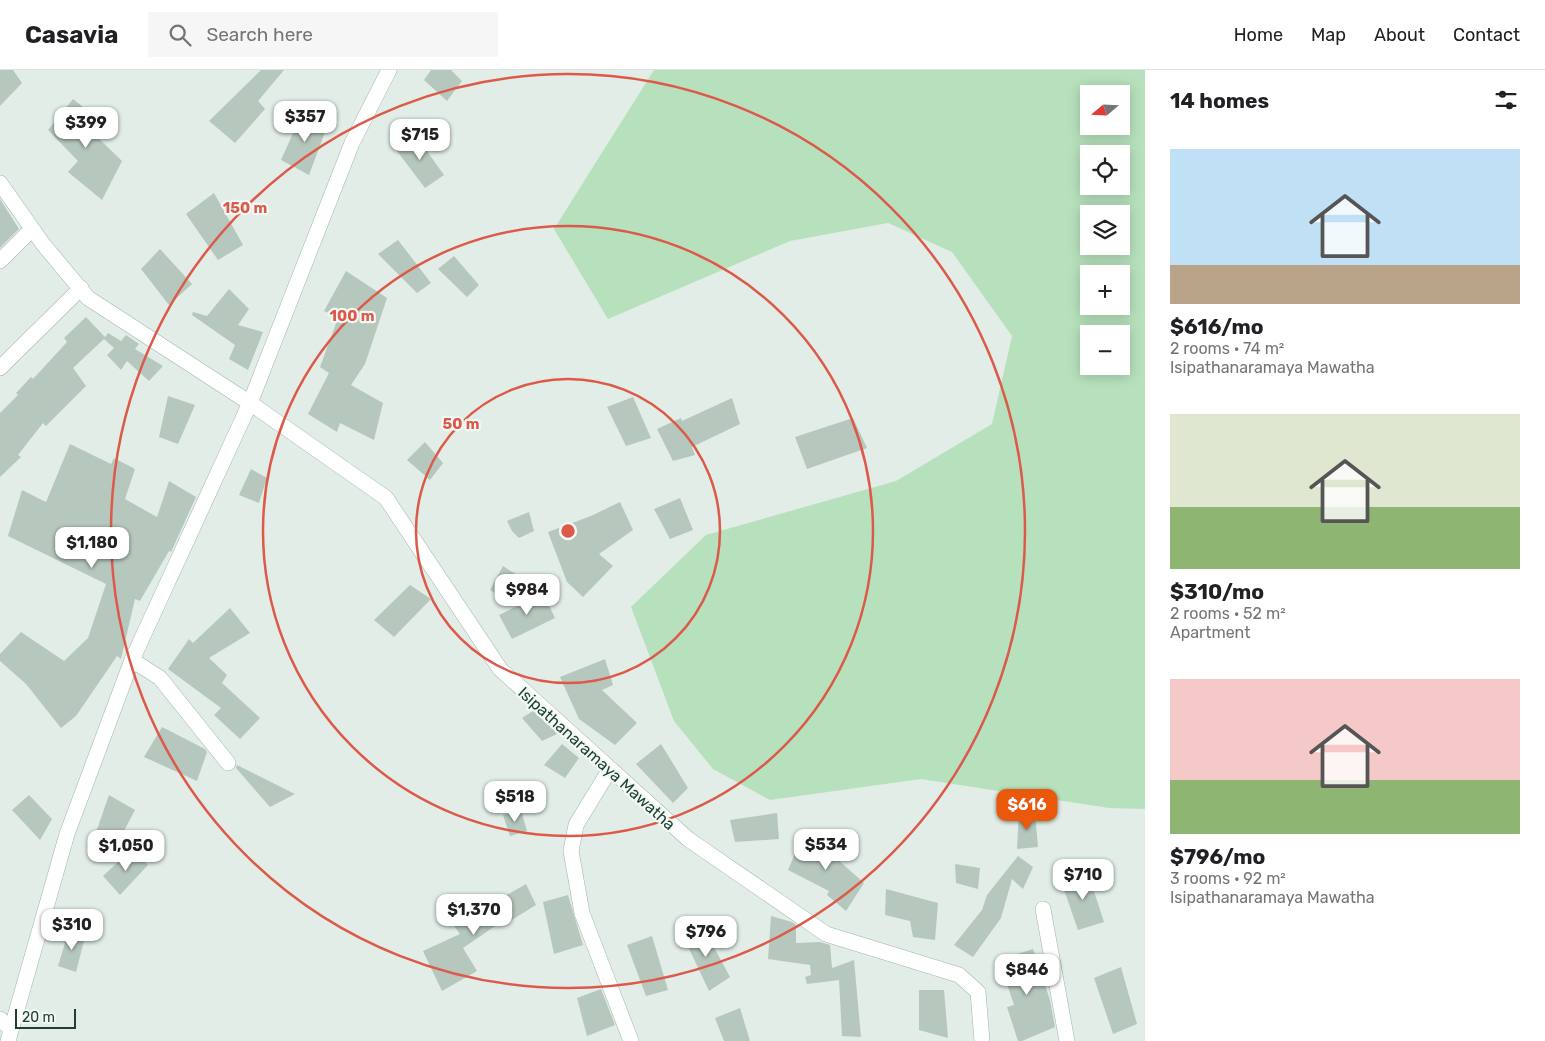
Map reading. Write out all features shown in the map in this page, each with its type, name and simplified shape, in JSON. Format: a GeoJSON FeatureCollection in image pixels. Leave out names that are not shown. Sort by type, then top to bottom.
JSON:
{"type":"FeatureCollection","features":[{"type":"Feature","properties":{"kind":"street"},"geometry":{"type":"LineString","coordinates":[[6,1029],[67,834],[132,660],[250,403],[352,143],[389,70]]}},
{"type":"Feature","properties":{"kind":"street","name":"Isipathanaramaya Mawatha"},"geometry":{"type":"LineString","coordinates":[[0,183],[43,244],[88,298],[250,403],[386,498],[500,669],[688,839],[826,934],[959,975],[978,992],[982,1041]]}},
{"type":"Feature","properties":{"kind":"street"},"geometry":{"type":"LineString","coordinates":[[0,261],[32,229]]}},
{"type":"Feature","properties":{"kind":"street"},"geometry":{"type":"LineString","coordinates":[[0,368],[81,288]]}},
{"type":"Feature","properties":{"kind":"street"},"geometry":{"type":"LineString","coordinates":[[132,660],[160,678],[228,763]]}},
{"type":"Feature","properties":{"kind":"street"},"geometry":{"type":"LineString","coordinates":[[610,769],[576,825],[571,850],[582,912],[631,1041]]}},
{"type":"Feature","properties":{"kind":"street"},"geometry":{"type":"LineString","coordinates":[[1043,909],[1067,1041]]}},
{"type":"Feature","properties":{"kind":"green space"},"geometry":{"type":"Polygon","coordinates":[[[654,70],[1145,70],[1145,809],[1109,808],[921,779],[770,800],[713,769],[674,721],[631,607],[706,535],[896,481],[992,424],[1012,336],[952,252],[888,223],[790,241],[608,319],[554,229],[654,70]]]}},
{"type":"Feature","properties":{"kind":"building"},"geometry":{"type":"Polygon","coordinates":[[[0,70],[13,70],[22,83],[0,106],[0,70]]]}},
{"type":"Feature","properties":{"kind":"building"},"geometry":{"type":"Polygon","coordinates":[[[261,70],[284,70],[258,101],[265,109],[235,143],[209,121],[261,70]]]}},
{"type":"Feature","properties":{"kind":"building"},"geometry":{"type":"Polygon","coordinates":[[[431,70],[451,70],[462,81],[447,101],[424,80],[431,70]]]}},
{"type":"Feature","properties":{"kind":"building"},"geometry":{"type":"Polygon","coordinates":[[[73,99],[99,120],[90,130],[122,161],[102,200],[68,172],[78,161],[48,130],[73,99]]]}},
{"type":"Feature","properties":{"kind":"building"},"geometry":{"type":"Polygon","coordinates":[[[303,111],[328,124],[309,175],[281,160],[303,111]]]}},
{"type":"Feature","properties":{"kind":"building"},"geometry":{"type":"Polygon","coordinates":[[[414,133],[444,175],[425,188],[397,151],[414,133]]]}},
{"type":"Feature","properties":{"kind":"building"},"geometry":{"type":"Polygon","coordinates":[[[214,193],[243,245],[218,260],[186,214],[214,193]]]}},
{"type":"Feature","properties":{"kind":"building"},"geometry":{"type":"Polygon","coordinates":[[[0,199],[19,229],[0,248],[0,199]]]}},
{"type":"Feature","properties":{"kind":"building"},"geometry":{"type":"Polygon","coordinates":[[[398,240],[431,283],[417,293],[378,254],[398,240]]]}},
{"type":"Feature","properties":{"kind":"building"},"geometry":{"type":"Polygon","coordinates":[[[160,249],[192,284],[169,305],[141,269],[160,249]]]}},
{"type":"Feature","properties":{"kind":"building"},"geometry":{"type":"Polygon","coordinates":[[[454,256],[479,285],[467,297],[438,269],[454,256]]]}},
{"type":"Feature","properties":{"kind":"building"},"geometry":{"type":"Polygon","coordinates":[[[346,271],[387,298],[365,364],[351,385],[383,403],[374,440],[340,423],[337,432],[308,414],[329,373],[320,367],[338,318],[324,311],[346,271]]]}},
{"type":"Feature","properties":{"kind":"building"},"geometry":{"type":"Polygon","coordinates":[[[229,289],[249,309],[238,325],[263,332],[248,370],[229,359],[235,345],[192,315],[193,312],[207,316],[229,289]]]}},
{"type":"Feature","properties":{"kind":"building"},"geometry":{"type":"Polygon","coordinates":[[[86,317],[105,337],[108,333],[121,341],[126,335],[139,344],[135,349],[163,366],[149,381],[127,361],[121,370],[107,355],[114,348],[104,339],[73,368],[86,386],[46,426],[43,423],[18,455],[21,457],[0,477],[0,413],[18,395],[16,393],[31,377],[33,379],[67,342],[64,338],[86,317]]]}},
{"type":"Feature","properties":{"kind":"building"},"geometry":{"type":"Polygon","coordinates":[[[168,396],[195,405],[178,444],[159,437],[168,396]]]}},
{"type":"Feature","properties":{"kind":"building"},"geometry":{"type":"Polygon","coordinates":[[[633,397],[651,438],[626,446],[607,407],[633,397]]]}},
{"type":"Feature","properties":{"kind":"building"},"geometry":{"type":"Polygon","coordinates":[[[732,398],[740,424],[692,447],[695,455],[673,461],[657,429],[681,418],[682,421],[732,398]]]}},
{"type":"Feature","properties":{"kind":"building"},"geometry":{"type":"Polygon","coordinates":[[[853,418],[867,448],[807,469],[795,437],[853,418]]]}},
{"type":"Feature","properties":{"kind":"building"},"geometry":{"type":"Polygon","coordinates":[[[425,442],[443,463],[430,480],[407,460],[425,442]]]}},
{"type":"Feature","properties":{"kind":"building"},"geometry":{"type":"Polygon","coordinates":[[[70,444],[111,464],[114,458],[135,469],[125,499],[157,517],[169,481],[196,497],[171,552],[169,551],[140,601],[135,599],[121,659],[117,656],[76,716],[61,728],[26,684],[0,661],[0,654],[21,632],[64,661],[88,638],[106,584],[8,536],[22,490],[46,502],[70,444]]]}},
{"type":"Feature","properties":{"kind":"building"},"geometry":{"type":"Polygon","coordinates":[[[251,469],[267,478],[259,503],[239,495],[251,469]]]}},
{"type":"Feature","properties":{"kind":"building"},"geometry":{"type":"Polygon","coordinates":[[[680,498],[693,530],[670,539],[654,509],[680,498]]]}},
{"type":"Feature","properties":{"kind":"building"},"geometry":{"type":"Polygon","coordinates":[[[620,502],[633,530],[599,554],[613,566],[583,597],[567,582],[548,532],[591,516],[620,502]]]}},
{"type":"Feature","properties":{"kind":"building"},"geometry":{"type":"Polygon","coordinates":[[[529,512],[534,531],[519,538],[512,531],[507,521],[529,512]]]}},
{"type":"Feature","properties":{"kind":"building"},"geometry":{"type":"Polygon","coordinates":[[[503,566],[522,578],[509,601],[490,590],[503,566]]]}},
{"type":"Feature","properties":{"kind":"building"},"geometry":{"type":"Polygon","coordinates":[[[410,585],[431,599],[394,637],[374,620],[410,585]]]}},
{"type":"Feature","properties":{"kind":"building"},"geometry":{"type":"Polygon","coordinates":[[[543,593],[555,618],[512,639],[499,615],[543,593]]]}},
{"type":"Feature","properties":{"kind":"building"},"geometry":{"type":"Polygon","coordinates":[[[230,608],[250,633],[209,658],[227,675],[222,683],[260,718],[240,739],[214,715],[221,708],[168,669],[189,639],[193,643],[230,608]]]}},
{"type":"Feature","properties":{"kind":"building"},"geometry":{"type":"Polygon","coordinates":[[[605,659],[613,685],[602,690],[637,723],[615,745],[579,719],[560,677],[605,659]]]}},
{"type":"Feature","properties":{"kind":"building"},"geometry":{"type":"Polygon","coordinates":[[[533,711],[557,734],[542,741],[522,718],[533,711]]]}},
{"type":"Feature","properties":{"kind":"building"},"geometry":{"type":"Polygon","coordinates":[[[162,727],[205,749],[207,752],[197,781],[144,757],[162,727]]]}},
{"type":"Feature","properties":{"kind":"building"},"geometry":{"type":"Polygon","coordinates":[[[562,744],[579,758],[565,778],[544,765],[562,744]]]}},
{"type":"Feature","properties":{"kind":"building"},"geometry":{"type":"Polygon","coordinates":[[[661,744],[688,788],[673,803],[636,764],[661,744]]]}},
{"type":"Feature","properties":{"kind":"building"},"geometry":{"type":"Polygon","coordinates":[[[237,765],[295,794],[270,807],[236,768],[237,765]]]}},
{"type":"Feature","properties":{"kind":"building"},"geometry":{"type":"Polygon","coordinates":[[[29,795],[52,819],[40,840],[12,810],[29,795]]]}},
{"type":"Feature","properties":{"kind":"building"},"geometry":{"type":"Polygon","coordinates":[[[109,795],[135,810],[115,848],[93,841],[109,795]]]}},
{"type":"Feature","properties":{"kind":"building"},"geometry":{"type":"Polygon","coordinates":[[[521,810],[527,831],[510,836],[503,815],[521,810]]]}},
{"type":"Feature","properties":{"kind":"building"},"geometry":{"type":"Polygon","coordinates":[[[1019,811],[1035,812],[1038,847],[1017,849],[1019,811]]]}},
{"type":"Feature","properties":{"kind":"building"},"geometry":{"type":"Polygon","coordinates":[[[777,813],[779,839],[735,842],[730,820],[777,813]]]}},
{"type":"Feature","properties":{"kind":"building"},"geometry":{"type":"Polygon","coordinates":[[[803,835],[841,854],[837,859],[864,883],[846,911],[827,895],[829,891],[788,870],[803,835]]]}},
{"type":"Feature","properties":{"kind":"building"},"geometry":{"type":"Polygon","coordinates":[[[132,849],[148,865],[120,895],[103,876],[132,849]]]}},
{"type":"Feature","properties":{"kind":"building"},"geometry":{"type":"Polygon","coordinates":[[[1018,856],[1033,867],[1023,889],[1012,879],[1001,918],[973,957],[954,945],[982,910],[987,895],[1018,856]]]}},
{"type":"Feature","properties":{"kind":"building"},"geometry":{"type":"Polygon","coordinates":[[[955,864],[980,868],[978,889],[956,883],[955,864]]]}},
{"type":"Feature","properties":{"kind":"building"},"geometry":{"type":"Polygon","coordinates":[[[1087,870],[1104,922],[1078,930],[1061,881],[1087,870]]]}},
{"type":"Feature","properties":{"kind":"building"},"geometry":{"type":"Polygon","coordinates":[[[526,884],[536,905],[510,921],[507,918],[463,948],[477,971],[442,991],[423,951],[460,934],[454,926],[478,904],[482,909],[526,884]]]}},
{"type":"Feature","properties":{"kind":"building"},"geometry":{"type":"Polygon","coordinates":[[[886,889],[938,903],[935,940],[913,937],[910,921],[885,915],[886,889]]]}},
{"type":"Feature","properties":{"kind":"building"},"geometry":{"type":"Polygon","coordinates":[[[568,895],[583,945],[554,954],[543,902],[568,895]]]}},
{"type":"Feature","properties":{"kind":"building"},"geometry":{"type":"Polygon","coordinates":[[[771,916],[796,925],[796,943],[820,942],[830,945],[832,968],[854,960],[861,1037],[842,1036],[839,980],[807,984],[805,977],[811,975],[810,965],[768,959],[771,916]]]}},
{"type":"Feature","properties":{"kind":"building"},"geometry":{"type":"Polygon","coordinates":[[[703,927],[730,977],[709,991],[683,936],[703,927]]]}},
{"type":"Feature","properties":{"kind":"building"},"geometry":{"type":"Polygon","coordinates":[[[69,930],[86,933],[76,972],[58,966],[69,930]]]}},
{"type":"Feature","properties":{"kind":"building"},"geometry":{"type":"Polygon","coordinates":[[[652,936],[668,990],[646,996],[627,945],[652,936]]]}},
{"type":"Feature","properties":{"kind":"building"},"geometry":{"type":"Polygon","coordinates":[[[1033,949],[1050,1000],[1055,1027],[1018,1041],[1007,1007],[1014,1005],[999,960],[1033,949]]]}},
{"type":"Feature","properties":{"kind":"building"},"geometry":{"type":"Polygon","coordinates":[[[1121,967],[1137,1024],[1113,1034],[1094,978],[1121,967]]]}},
{"type":"Feature","properties":{"kind":"building"},"geometry":{"type":"Polygon","coordinates":[[[601,989],[615,1025],[587,1036],[577,998],[601,989]]]}},
{"type":"Feature","properties":{"kind":"building"},"geometry":{"type":"Polygon","coordinates":[[[919,990],[944,990],[948,1038],[919,1030],[919,990]]]}},
{"type":"Feature","properties":{"kind":"building"},"geometry":{"type":"Polygon","coordinates":[[[740,1008],[750,1041],[724,1041],[715,1018],[740,1008]]]}}]}
